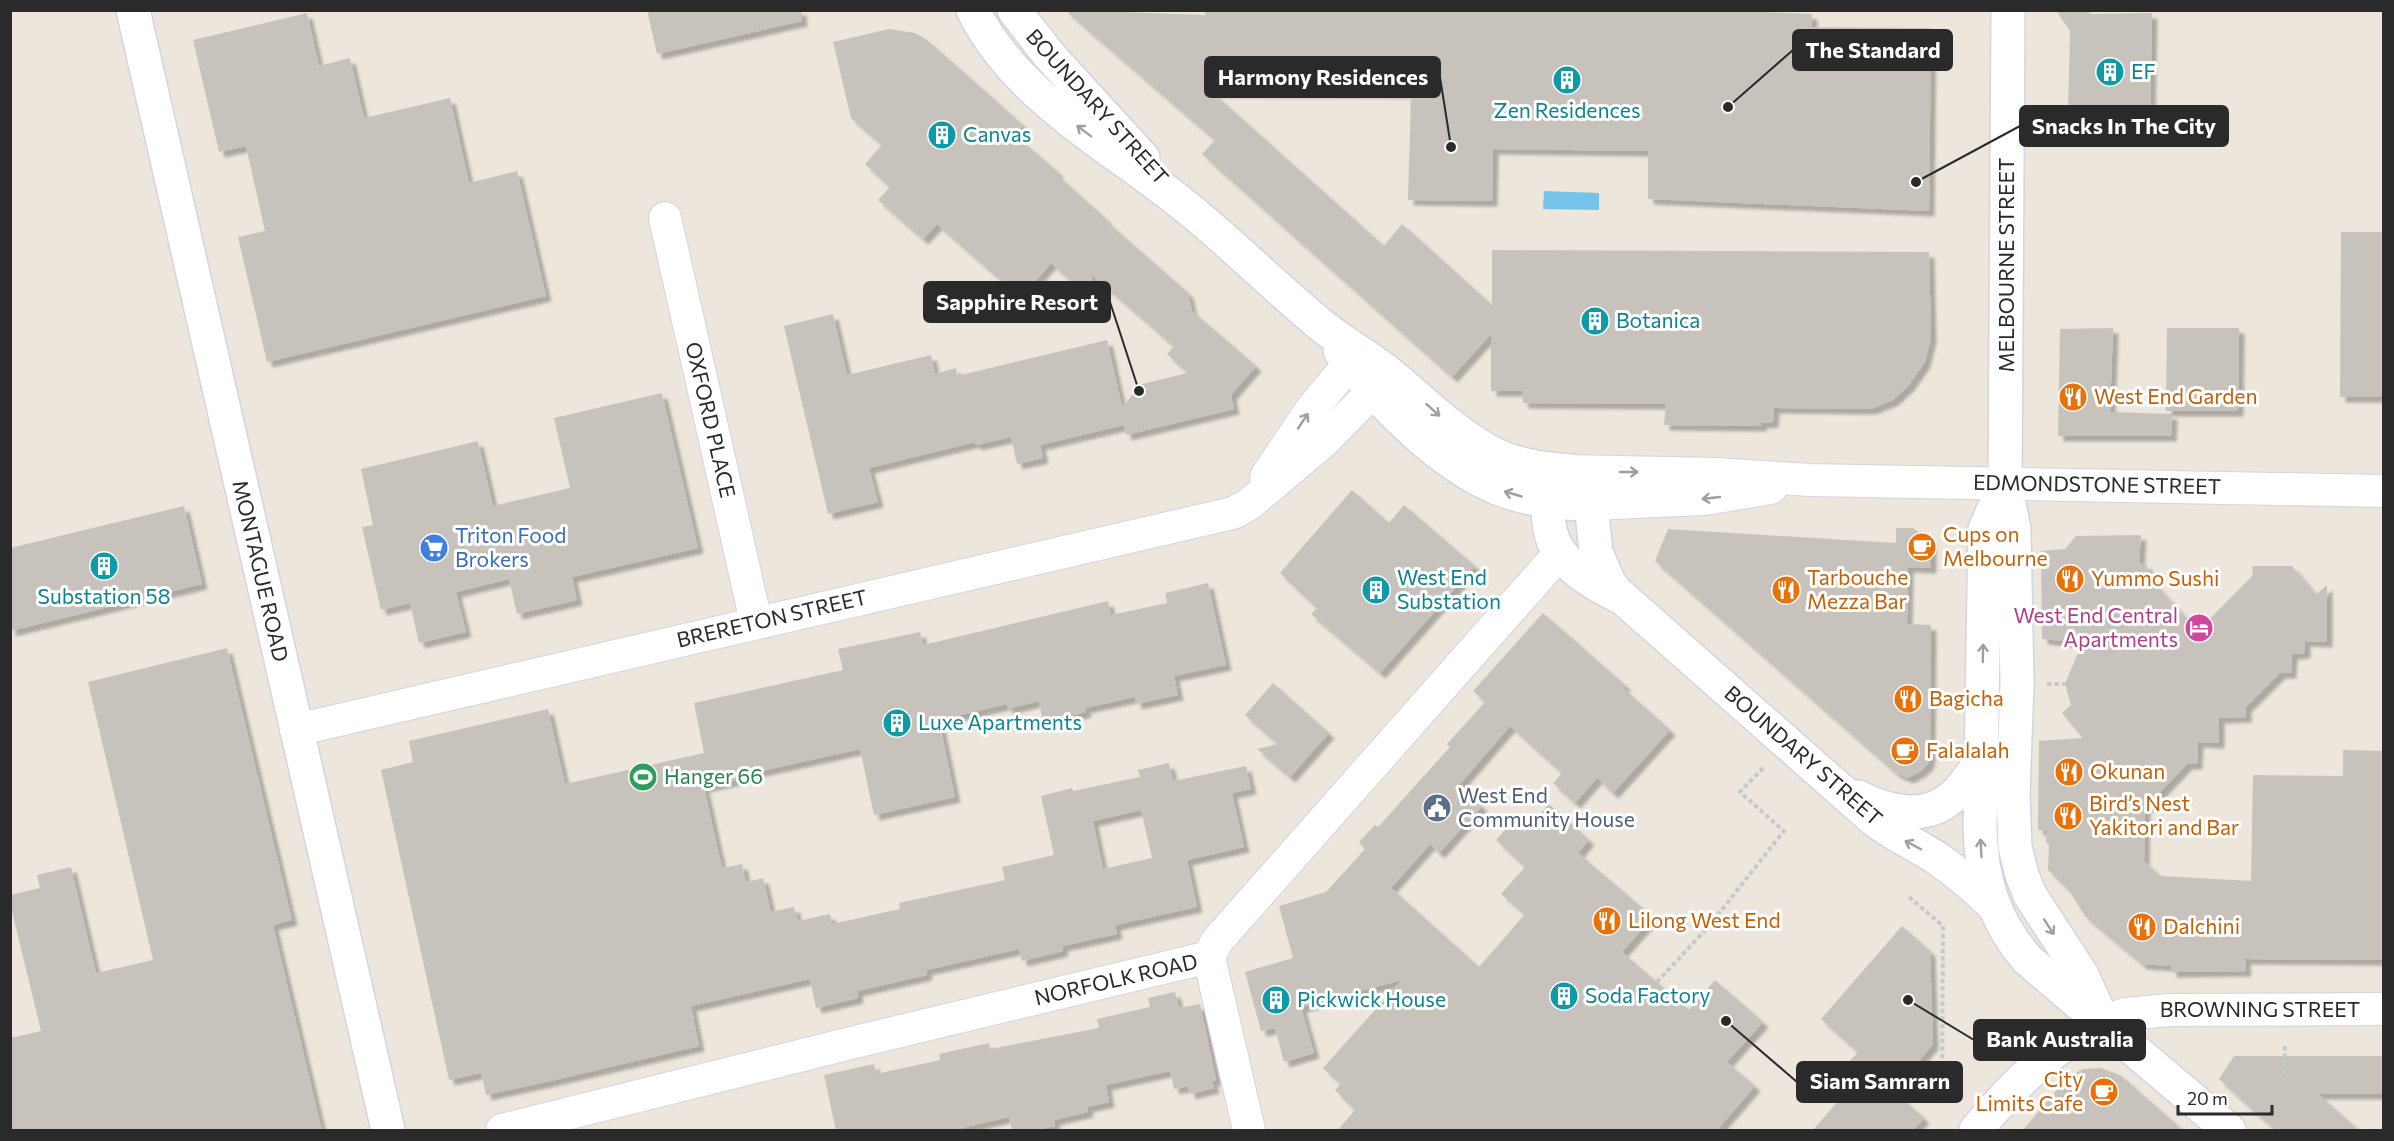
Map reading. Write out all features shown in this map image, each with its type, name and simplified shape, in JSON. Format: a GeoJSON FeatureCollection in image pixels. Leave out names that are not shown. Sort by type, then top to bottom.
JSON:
{"type":"FeatureCollection","features":[{"type":"Feature","properties":{"kind":"street","name":"MONTAGUE ROAD"},"geometry":{"type":"LineString","coordinates":[[133,10],[388,1131]]}},
{"type":"Feature","properties":{"kind":"street","name":"BOUNDARY STREET"},"geometry":{"type":"LineString","coordinates":[[973,10],[984,30],[1015,70],[1049,103],[1181,203],[1322,326],[1388,373],[1457,431],[1499,457],[1528,466],[1570,471],[1591,504],[1596,552],[1609,583],[1620,596],[1886,829],[1959,873],[1993,905]]}},
{"type":"Feature","properties":{"kind":"street","name":"BOUNDARY STREET"},"geometry":{"type":"LineString","coordinates":[[1014,10],[1049,56],[1107,116],[1181,203]]}},
{"type":"Feature","properties":{"kind":"street","name":"MELBOURNE STREET"},"geometry":{"type":"LineString","coordinates":[[2008,10],[2006,483],[2014,529],[2017,683],[2013,794],[2015,847],[2030,895],[2082,975],[2103,1022]]}},
{"type":"Feature","properties":{"kind":"street","name":"OXFORD PLACE"},"geometry":{"type":"LineString","coordinates":[[665,218],[756,622]]}},
{"type":"Feature","properties":{"kind":"street","name":"BOUNDARY STREET"},"geometry":{"type":"LineString","coordinates":[[1322,326],[1372,392],[1439,454],[1465,474],[1506,492],[1548,501],[1591,504]]}},
{"type":"Feature","properties":{"kind":"street"},"geometry":{"type":"LineString","coordinates":[[1248,505],[1305,417],[1350,363]]}},
{"type":"Feature","properties":{"kind":"street","name":"BRERETON STREET"},"geometry":{"type":"LineString","coordinates":[[296,730],[1238,511],[1323,442],[1372,392]]}},
{"type":"Feature","properties":{"kind":"street","name":"EDMONDSTONE STREET"},"geometry":{"type":"LineString","coordinates":[[1570,471],[1717,474],[1810,480],[2384,492]]}},
{"type":"Feature","properties":{"kind":"street"},"geometry":{"type":"LineString","coordinates":[[1548,501],[1570,471]]}},
{"type":"Feature","properties":{"kind":"street","name":"EDMONDSTONE STREET"},"geometry":{"type":"LineString","coordinates":[[1591,504],[1705,499],[1810,480]]}},
{"type":"Feature","properties":{"kind":"street","name":"MELBOURNE STREET"},"geometry":{"type":"LineString","coordinates":[[2006,483],[1985,529],[1981,762],[1981,857],[1984,877],[1993,905],[2009,936],[2028,960],[2103,1022]]}},
{"type":"Feature","properties":{"kind":"street","name":"BOUNDARY STREET"},"geometry":{"type":"LineString","coordinates":[[1548,501],[1550,533],[1560,553],[1586,578],[1620,596]]}},
{"type":"Feature","properties":{"kind":"street","name":"NORFOLK ROAD"},"geometry":{"type":"LineString","coordinates":[[502,1131],[863,1040],[1209,957],[1218,940],[1560,553]]}},
{"type":"Feature","properties":{"kind":"street"},"geometry":{"type":"LineString","coordinates":[[1836,785],[1887,809],[1907,812],[1924,811],[1950,800],[1981,762]]}},
{"type":"Feature","properties":{"kind":"street"},"geometry":{"type":"LineString","coordinates":[[1209,957],[1249,1131]]}},
{"type":"Feature","properties":{"kind":"street","name":"BROWNING STREET"},"geometry":{"type":"LineString","coordinates":[[2103,1022],[2125,1014],[2170,1010],[2384,1009]]}},
{"type":"Feature","properties":{"kind":"street"},"geometry":{"type":"LineString","coordinates":[[1976,1131],[2025,1075],[2058,1047],[2103,1022],[2229,1131]]}},
{"type":"Feature","properties":{"kind":"path"},"geometry":{"type":"LineString","coordinates":[[1657,982],[1708,926],[1784,831],[1740,792],[1763,768]]}},
{"type":"Feature","properties":{"kind":"path"},"geometry":{"type":"LineString","coordinates":[[1909,897],[1943,926],[1942,1104]]}},
{"type":"Feature","properties":{"kind":"path"},"geometry":{"type":"LineString","coordinates":[[2284,1073],[2285,1046]]}},
{"type":"Feature","properties":{"kind":"water"},"geometry":{"type":"Polygon","coordinates":[[[1544,191],[1599,193],[1599,210],[1543,209],[1544,191]]]}},
{"type":"Feature","properties":{"kind":"building"},"geometry":{"type":"Polygon","coordinates":[[[647,10],[801,10],[802,21],[657,54],[647,10]]]}},
{"type":"Feature","properties":{"kind":"building"},"geometry":{"type":"Polygon","coordinates":[[[1065,10],[1205,15],[1205,10],[1715,10],[1812,14],[1812,27],[1931,28],[1929,211],[1648,199],[1648,151],[1493,149],[1492,201],[1408,200],[1411,93],[1212,92],[1384,246],[1402,224],[1492,305],[1492,250],[1929,252],[1931,337],[1925,362],[1909,385],[1893,400],[1871,409],[1774,408],[1773,422],[1761,423],[1761,426],[1664,425],[1666,404],[1523,403],[1522,391],[1491,391],[1491,334],[1452,377],[1202,154],[1215,140],[1065,10]]]}},
{"type":"Feature","properties":{"kind":"building","name":"EF"},"geometry":{"type":"Polygon","coordinates":[[[2056,10],[2086,10],[2091,14],[2152,13],[2150,112],[2068,111],[2070,31],[2056,10]]]}},
{"type":"Feature","properties":{"kind":"building"},"geometry":{"type":"Polygon","coordinates":[[[307,13],[319,66],[350,58],[364,118],[450,98],[469,183],[517,171],[546,296],[267,362],[238,237],[265,231],[246,146],[219,152],[193,40],[307,13]]]}},
{"type":"Feature","properties":{"kind":"building"},"geometry":{"type":"Polygon","coordinates":[[[889,29],[915,33],[927,40],[1023,125],[1015,135],[1058,172],[1056,174],[1105,220],[1188,293],[1192,311],[1256,366],[1231,395],[1234,409],[1126,435],[1124,425],[1040,445],[1043,458],[1017,464],[1011,437],[976,445],[975,442],[869,468],[878,502],[828,514],[784,326],[833,314],[847,375],[931,355],[935,374],[956,368],[957,376],[1107,340],[1122,407],[1142,384],[1188,373],[1167,354],[1174,346],[1091,274],[1098,305],[1051,263],[1021,298],[937,224],[923,239],[878,200],[890,187],[865,164],[882,145],[851,118],[833,42],[889,29]]]}},
{"type":"Feature","properties":{"kind":"building"},"geometry":{"type":"Polygon","coordinates":[[[2341,232],[2384,232],[2384,397],[2340,397],[2341,232]]]}},
{"type":"Feature","properties":{"kind":"building"},"geometry":{"type":"Polygon","coordinates":[[[2113,328],[2110,412],[2172,414],[2171,436],[2058,436],[2060,329],[2113,328]]]}},
{"type":"Feature","properties":{"kind":"building"},"geometry":{"type":"Polygon","coordinates":[[[2167,328],[2239,328],[2238,411],[2166,411],[2167,328]]]}},
{"type":"Feature","properties":{"kind":"building"},"geometry":{"type":"Polygon","coordinates":[[[662,393],[698,548],[572,577],[577,600],[517,614],[509,579],[456,592],[466,632],[419,643],[410,603],[381,610],[362,527],[373,525],[361,469],[478,441],[493,506],[570,488],[554,418],[662,393]]]}},
{"type":"Feature","properties":{"kind":"building","name":"West End Substation"},"geometry":{"type":"Polygon","coordinates":[[[1352,490],[1389,523],[1404,505],[1475,566],[1380,673],[1311,614],[1317,608],[1280,573],[1352,490]]]}},
{"type":"Feature","properties":{"kind":"building","name":"Substation 58"},"geometry":{"type":"Polygon","coordinates":[[[184,506],[202,584],[10,631],[10,548],[184,506]]]}},
{"type":"Feature","properties":{"kind":"building"},"geometry":{"type":"Polygon","coordinates":[[[1896,528],[1913,528],[1931,541],[1931,568],[1908,567],[1907,624],[1931,625],[1930,756],[1928,764],[1921,771],[1908,778],[1896,773],[1655,561],[1668,529],[1896,543],[1896,528]]]}},
{"type":"Feature","properties":{"kind":"building"},"geometry":{"type":"Polygon","coordinates":[[[2141,535],[2139,563],[2147,565],[2148,576],[2198,631],[2253,575],[2252,566],[2292,566],[2316,595],[2327,585],[2327,642],[2305,641],[2305,653],[2292,654],[2291,673],[2280,673],[2246,707],[2246,717],[2219,718],[2219,743],[2198,742],[2197,764],[2187,764],[2145,808],[2144,861],[2160,876],[2251,881],[2253,775],[2343,776],[2343,750],[2384,751],[2384,960],[2245,959],[2246,971],[2171,972],[2171,966],[2142,964],[2085,916],[2069,890],[2048,870],[2047,830],[2038,830],[2039,741],[2083,738],[2062,713],[2071,705],[2065,684],[2082,643],[2042,639],[2041,551],[2065,549],[2076,536],[2141,535]]]}},
{"type":"Feature","properties":{"kind":"building"},"geometry":{"type":"Polygon","coordinates":[[[1208,583],[1226,665],[1174,676],[1178,695],[1136,704],[1135,697],[1085,708],[1086,712],[1043,722],[1039,701],[1007,709],[1007,704],[939,720],[955,797],[874,815],[860,749],[752,773],[753,776],[704,787],[722,868],[742,864],[746,882],[763,878],[771,912],[794,907],[798,921],[830,914],[832,924],[900,909],[899,903],[1005,880],[1002,867],[1054,855],[1041,796],[1072,788],[1073,791],[1140,777],[1138,770],[1169,763],[1173,781],[1246,766],[1251,789],[1232,793],[1244,847],[1187,860],[1197,907],[1115,925],[1117,934],[1062,946],[1063,951],[1022,961],[1019,949],[926,970],[927,975],[857,991],[858,998],[816,1008],[810,979],[691,1006],[699,1046],[546,1082],[486,1095],[481,1073],[449,1080],[381,770],[413,762],[409,741],[548,709],[565,784],[704,753],[694,703],[843,670],[838,649],[920,632],[923,645],[1108,601],[1111,615],[1167,603],[1165,593],[1208,583]],[[1141,810],[1093,821],[1103,869],[1152,858],[1141,810]]]}},
{"type":"Feature","properties":{"kind":"building"},"geometry":{"type":"Polygon","coordinates":[[[1543,613],[1625,685],[1623,688],[1670,730],[1613,793],[1597,778],[1575,803],[1553,783],[1562,773],[1510,726],[1459,785],[1482,806],[1439,853],[1430,844],[1391,888],[1479,967],[1525,914],[1501,894],[1525,867],[1496,840],[1513,821],[1524,832],[1549,804],[1589,840],[1578,853],[1653,917],[1622,952],[1689,1010],[1715,980],[1763,1022],[1727,1062],[1755,1086],[1716,1131],[1337,1131],[1355,1110],[1335,1090],[1341,1084],[1323,1068],[1402,980],[1301,1007],[1314,1053],[1284,1062],[1275,1028],[1261,1031],[1245,972],[1293,958],[1279,906],[1326,892],[1365,849],[1359,842],[1375,825],[1378,827],[1450,747],[1447,744],[1485,702],[1473,691],[1543,613]]]}},
{"type":"Feature","properties":{"kind":"building"},"geometry":{"type":"Polygon","coordinates":[[[227,648],[292,920],[273,925],[322,1131],[10,1131],[10,1038],[41,1031],[10,895],[40,888],[37,875],[71,867],[96,973],[153,960],[88,682],[227,648]]]}},
{"type":"Feature","properties":{"kind":"building"},"geometry":{"type":"Polygon","coordinates":[[[1273,683],[1329,733],[1290,777],[1257,749],[1278,744],[1245,715],[1273,683]]]}},
{"type":"Feature","properties":{"kind":"building"},"geometry":{"type":"Polygon","coordinates":[[[1902,926],[1930,951],[1933,1044],[1894,1091],[1924,1118],[1912,1131],[1812,1131],[1839,1100],[1825,1088],[1858,1052],[1821,1019],[1902,926]]]}},
{"type":"Feature","properties":{"kind":"building"},"geometry":{"type":"Polygon","coordinates":[[[1175,992],[1179,1008],[1200,1004],[1216,1080],[1212,1081],[1214,1088],[1190,1094],[1188,1086],[1174,1089],[1170,1071],[1106,1085],[1109,1102],[1087,1107],[1088,1112],[1054,1120],[1055,1126],[1036,1130],[1012,1130],[1009,1117],[949,1131],[836,1131],[824,1075],[874,1064],[876,1074],[940,1060],[939,1054],[989,1043],[990,1049],[1099,1028],[1097,1019],[1150,1007],[1148,998],[1175,992]]]}},
{"type":"Feature","properties":{"kind":"building"},"geometry":{"type":"Polygon","coordinates":[[[2234,1056],[2384,1056],[2384,1094],[2318,1094],[2360,1131],[2276,1131],[2219,1079],[2234,1056]]]}},
{"type":"Feature","properties":{"kind":"building"},"geometry":{"type":"Polygon","coordinates":[[[2101,1068],[2120,1075],[2184,1131],[2022,1131],[2068,1077],[2083,1069],[2101,1068]]]}},
{"type":"Feature","properties":{"kind":"place","name":"EF"},"geometry":{"type":"Point","coordinates":[2110,72]}},
{"type":"Feature","properties":{"kind":"place","name":"Zen Residences"},"geometry":{"type":"Point","coordinates":[1567,80]}},
{"type":"Feature","properties":{"kind":"place","name":"The Standard"},"geometry":{"type":"Point","coordinates":[1728,107]}},
{"type":"Feature","properties":{"kind":"place","name":"Canvas"},"geometry":{"type":"Point","coordinates":[942,135]}},
{"type":"Feature","properties":{"kind":"place","name":"Harmony Residences"},"geometry":{"type":"Point","coordinates":[1451,147]}},
{"type":"Feature","properties":{"kind":"place","name":"Snacks In The City"},"geometry":{"type":"Point","coordinates":[1916,182]}},
{"type":"Feature","properties":{"kind":"place","name":"Botanica"},"geometry":{"type":"Point","coordinates":[1595,321]}},
{"type":"Feature","properties":{"kind":"place","name":"Sapphire Resort"},"geometry":{"type":"Point","coordinates":[1139,391]}},
{"type":"Feature","properties":{"kind":"place","name":"West End Garden"},"geometry":{"type":"Point","coordinates":[2073,397]}},
{"type":"Feature","properties":{"kind":"place","name":"Cups on Melbourne"},"geometry":{"type":"Point","coordinates":[1922,547]}},
{"type":"Feature","properties":{"kind":"place","name":"Triton Food Brokers"},"geometry":{"type":"Point","coordinates":[434,548]}},
{"type":"Feature","properties":{"kind":"place","name":"Substation 58"},"geometry":{"type":"Point","coordinates":[104,566]}},
{"type":"Feature","properties":{"kind":"place","name":"Yummo Sushi"},"geometry":{"type":"Point","coordinates":[2070,579]}},
{"type":"Feature","properties":{"kind":"place","name":"West End Substation"},"geometry":{"type":"Point","coordinates":[1376,590]}},
{"type":"Feature","properties":{"kind":"place","name":"Tarbouche Mezza Bar"},"geometry":{"type":"Point","coordinates":[1786,590]}},
{"type":"Feature","properties":{"kind":"place","name":"West End Central Apartments"},"geometry":{"type":"Point","coordinates":[2199,628]}},
{"type":"Feature","properties":{"kind":"place","name":"Bagicha"},"geometry":{"type":"Point","coordinates":[1908,699]}},
{"type":"Feature","properties":{"kind":"place","name":"Luxe Apartments"},"geometry":{"type":"Point","coordinates":[897,723]}},
{"type":"Feature","properties":{"kind":"place","name":"Falalalah"},"geometry":{"type":"Point","coordinates":[1905,751]}},
{"type":"Feature","properties":{"kind":"place","name":"Okunan"},"geometry":{"type":"Point","coordinates":[2069,772]}},
{"type":"Feature","properties":{"kind":"place","name":"Hanger 66"},"geometry":{"type":"Point","coordinates":[643,777]}},
{"type":"Feature","properties":{"kind":"place","name":"West End Community House"},"geometry":{"type":"Point","coordinates":[1437,808]}},
{"type":"Feature","properties":{"kind":"place","name":"Bird’s Nest Yakitori and Bar"},"geometry":{"type":"Point","coordinates":[2068,816]}},
{"type":"Feature","properties":{"kind":"place","name":"Lilong West End"},"geometry":{"type":"Point","coordinates":[1607,921]}},
{"type":"Feature","properties":{"kind":"place","name":"Dalchini"},"geometry":{"type":"Point","coordinates":[2142,927]}},
{"type":"Feature","properties":{"kind":"place","name":"Soda Factory"},"geometry":{"type":"Point","coordinates":[1564,996]}},
{"type":"Feature","properties":{"kind":"place","name":"Pickwick House"},"geometry":{"type":"Point","coordinates":[1276,1000]}},
{"type":"Feature","properties":{"kind":"place","name":"Bank Australia"},"geometry":{"type":"Point","coordinates":[1908,1000]}},
{"type":"Feature","properties":{"kind":"place","name":"Siam Samrarn"},"geometry":{"type":"Point","coordinates":[1726,1021]}},
{"type":"Feature","properties":{"kind":"place","name":"City Limits Cafe"},"geometry":{"type":"Point","coordinates":[2104,1092]}}]}
